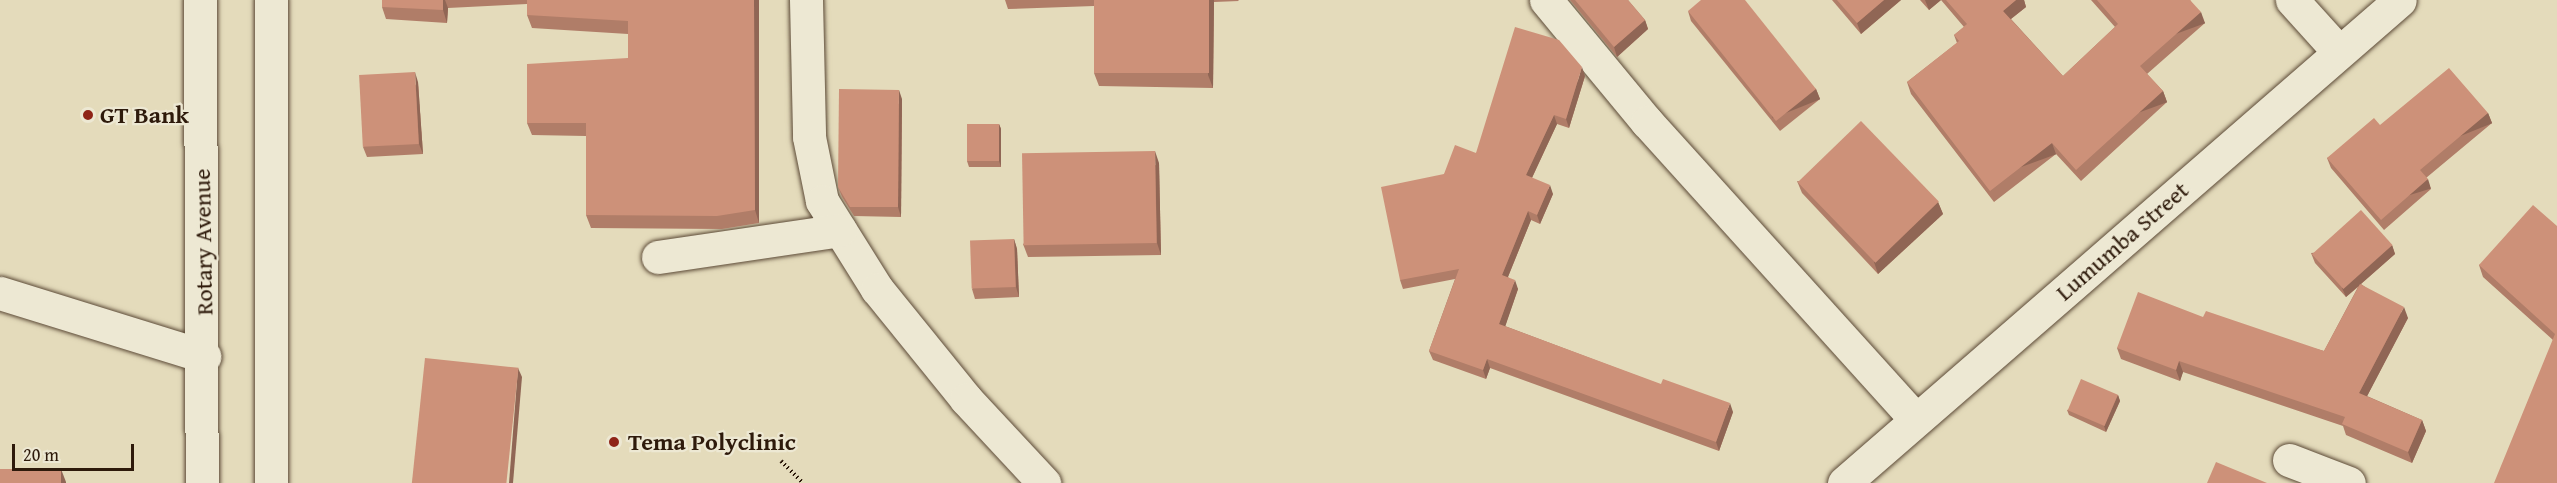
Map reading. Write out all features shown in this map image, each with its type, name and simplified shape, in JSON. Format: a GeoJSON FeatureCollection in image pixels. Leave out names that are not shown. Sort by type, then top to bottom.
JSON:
{"type":"FeatureCollection","features":[{"type":"Feature","properties":{"kind":"main road","name":"Rotary Avenue"},"geometry":{"type":"LineString","coordinates":[[200,0],[204,356],[202,483]]}},
{"type":"Feature","properties":{"kind":"main road"},"geometry":{"type":"LineString","coordinates":[[271,0],[271,483]]}},
{"type":"Feature","properties":{"kind":"main road"},"geometry":{"type":"LineString","coordinates":[[806,0],[809,137],[822,201],[877,289],[966,399],[1044,483]]}},
{"type":"Feature","properties":{"kind":"main road"},"geometry":{"type":"LineString","coordinates":[[1546,0],[1647,122],[1916,420]]}},
{"type":"Feature","properties":{"kind":"main road"},"geometry":{"type":"LineString","coordinates":[[2292,0],[2339,52]]}},
{"type":"Feature","properties":{"kind":"main road","name":"Lumumba Street"},"geometry":{"type":"LineString","coordinates":[[1844,483],[2400,0]]}},
{"type":"Feature","properties":{"kind":"main road"},"geometry":{"type":"LineString","coordinates":[[658,257],[840,230]]}},
{"type":"Feature","properties":{"kind":"main road"},"geometry":{"type":"LineString","coordinates":[[0,293],[204,356]]}},
{"type":"Feature","properties":{"kind":"main road"},"geometry":{"type":"LineString","coordinates":[[2289,460],[2349,483]]}},
{"type":"Feature","properties":{"kind":"path"},"geometry":{"type":"LineString","coordinates":[[781,461],[803,483]]}},
{"type":"Feature","properties":{"kind":"building"},"geometry":{"type":"Polygon","coordinates":[[[382,0],[443,0],[443,10],[382,7],[382,0]]]}},
{"type":"Feature","properties":{"kind":"building"},"geometry":{"type":"Polygon","coordinates":[[[527,0],[754,0],[755,210],[717,216],[586,215],[586,123],[527,123],[527,64],[628,58],[628,21],[527,15],[527,0]]]}},
{"type":"Feature","properties":{"kind":"building"},"geometry":{"type":"Polygon","coordinates":[[[1094,0],[1209,0],[1209,73],[1094,73],[1094,0]]]}},
{"type":"Feature","properties":{"kind":"building"},"geometry":{"type":"Polygon","coordinates":[[[1575,0],[1628,0],[1645,20],[1614,47],[1575,0]]]}},
{"type":"Feature","properties":{"kind":"building"},"geometry":{"type":"Polygon","coordinates":[[[1701,0],[1745,0],[1816,89],[1776,121],[1688,11],[1701,0]]]}},
{"type":"Feature","properties":{"kind":"building"},"geometry":{"type":"Polygon","coordinates":[[[1837,0],[1884,0],[1857,23],[1837,0]]]}},
{"type":"Feature","properties":{"kind":"building"},"geometry":{"type":"Polygon","coordinates":[[[1946,0],[2016,0],[2003,11],[2063,76],[2118,24],[2097,0],[2190,0],[2201,12],[2140,66],[2163,91],[2076,170],[2052,143],[1990,191],[1907,82],[1959,41],[1954,35],[1967,24],[1946,0]]]}},
{"type":"Feature","properties":{"kind":"building"},"geometry":{"type":"Polygon","coordinates":[[[1515,27],[1559,40],[1582,67],[1566,119],[1554,115],[1526,175],[1550,185],[1537,215],[1528,211],[1502,275],[1515,280],[1499,324],[1661,384],[1663,379],[1730,403],[1716,442],[1487,359],[1483,370],[1429,351],[1459,269],[1400,280],[1381,187],[1444,174],[1455,145],[1476,153],[1515,27]]]}},
{"type":"Feature","properties":{"kind":"building"},"geometry":{"type":"Polygon","coordinates":[[[2449,68],[2488,113],[2420,170],[2428,179],[2381,220],[2327,158],[2374,118],[2380,125],[2449,68]]]}},
{"type":"Feature","properties":{"kind":"building"},"geometry":{"type":"Polygon","coordinates":[[[415,72],[419,144],[363,147],[359,75],[415,72]]]}},
{"type":"Feature","properties":{"kind":"building"},"geometry":{"type":"Polygon","coordinates":[[[839,89],[899,90],[898,207],[850,207],[838,187],[839,89]]]}},
{"type":"Feature","properties":{"kind":"building"},"geometry":{"type":"Polygon","coordinates":[[[1861,121],[1939,202],[1875,263],[1798,182],[1861,121]]]}},
{"type":"Feature","properties":{"kind":"building"},"geometry":{"type":"Polygon","coordinates":[[[967,124],[999,124],[999,161],[967,161],[967,124]]]}},
{"type":"Feature","properties":{"kind":"building"},"geometry":{"type":"Polygon","coordinates":[[[1155,151],[1157,243],[1024,245],[1022,153],[1155,151]]]}},
{"type":"Feature","properties":{"kind":"building"},"geometry":{"type":"Polygon","coordinates":[[[2533,205],[2557,226],[2557,483],[2494,483],[2555,334],[2479,265],[2533,205]]]}},
{"type":"Feature","properties":{"kind":"building"},"geometry":{"type":"Polygon","coordinates":[[[2361,210],[2392,245],[2343,289],[2312,254],[2361,210]]]}},
{"type":"Feature","properties":{"kind":"building"},"geometry":{"type":"Polygon","coordinates":[[[1014,239],[1016,287],[972,289],[970,241],[1014,239]]]}},
{"type":"Feature","properties":{"kind":"building"},"geometry":{"type":"Polygon","coordinates":[[[2360,284],[2404,307],[2359,393],[2422,420],[2408,452],[2342,424],[2345,417],[2179,361],[2176,370],[2117,348],[2138,292],[2203,317],[2206,311],[2324,351],[2360,284]]]}},
{"type":"Feature","properties":{"kind":"building"},"geometry":{"type":"Polygon","coordinates":[[[425,358],[518,368],[506,483],[412,483],[425,358]]]}},
{"type":"Feature","properties":{"kind":"building"},"geometry":{"type":"Polygon","coordinates":[[[2081,379],[2118,395],[2105,426],[2068,410],[2081,379]]]}},
{"type":"Feature","properties":{"kind":"building"},"geometry":{"type":"Polygon","coordinates":[[[2216,462],[2267,483],[2207,483],[2216,462]]]}},
{"type":"Feature","properties":{"kind":"building"},"geometry":{"type":"Polygon","coordinates":[[[0,469],[61,469],[61,483],[0,483],[0,469]]]}},
{"type":"Feature","properties":{"kind":"place","name":"GT Bank"},"geometry":{"type":"Point","coordinates":[88,115]}},
{"type":"Feature","properties":{"kind":"place","name":"Tema Polyclinic"},"geometry":{"type":"Point","coordinates":[614,442]}}]}
